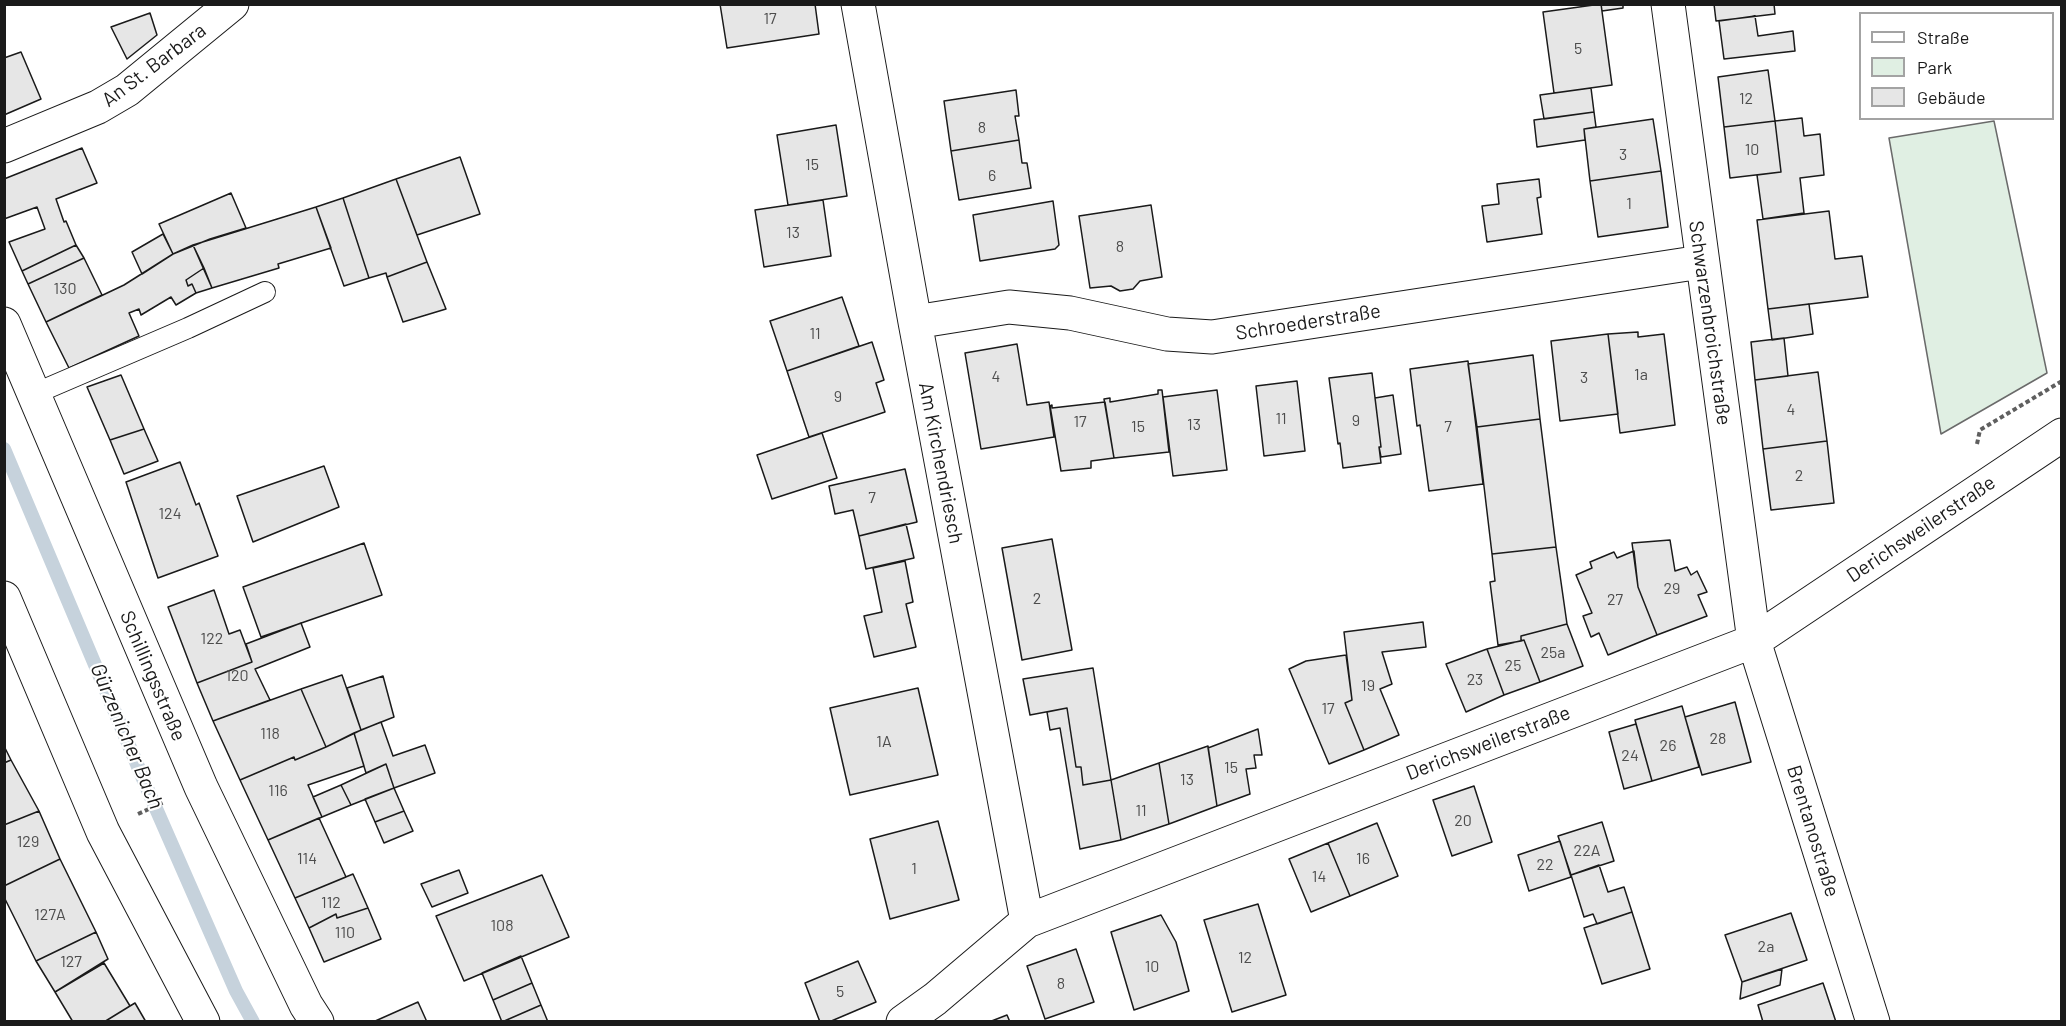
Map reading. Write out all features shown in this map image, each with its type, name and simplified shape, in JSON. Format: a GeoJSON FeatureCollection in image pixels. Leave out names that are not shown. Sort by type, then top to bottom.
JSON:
{"type":"FeatureCollection","features":[{"type":"Feature","properties":{"kind":"street","name":"An St. Barbara"},"geometry":{"type":"LineString","coordinates":[[4,146],[98,107],[127,90],[232,4]]}},
{"type":"Feature","properties":{"kind":"street","name":"Am Kirchendriesch"},"geometry":{"type":"LineString","coordinates":[[858,4],[1027,921]]}},
{"type":"Feature","properties":{"kind":"street","name":"Schwarzenbroichstraße"},"geometry":{"type":"LineString","coordinates":[[1668,4],[1701,262],[1754,641]]}},
{"type":"Feature","properties":{"kind":"street","name":"Schroederstraße"},"geometry":{"type":"LineString","coordinates":[[915,322],[1009,307],[1070,313],[1167,334],[1212,337],[1701,262]]}},
{"type":"Feature","properties":{"kind":"street","name":"Schillingsstraße"},"geometry":{"type":"LineString","coordinates":[[4,324],[201,787],[306,1005],[317,1022]]}},
{"type":"Feature","properties":{"kind":"street","name":"Derichsweilerstraße"},"geometry":{"type":"LineString","coordinates":[[903,1022],[1027,921],[1754,641],[2061,435]]}},
{"type":"Feature","properties":{"kind":"street"},"geometry":{"type":"LineString","coordinates":[[4,598],[103,832],[203,1022]]}},
{"type":"Feature","properties":{"kind":"street","name":"Brentanostraße"},"geometry":{"type":"LineString","coordinates":[[1754,641],[1873,1022]]}},
{"type":"Feature","properties":{"kind":"lane"},"geometry":{"type":"LineString","coordinates":[[34,394],[188,328],[265,292]]}},
{"type":"Feature","properties":{"kind":"path"},"geometry":{"type":"LineString","coordinates":[[143,813],[163,802]]}},
{"type":"Feature","properties":{"kind":"green space"},"geometry":{"type":"Polygon","coordinates":[[[1994,121],[2047,373],[1941,434],[1889,138],[1994,121]]]}},
{"type":"Feature","properties":{"kind":"building"},"geometry":{"type":"Polygon","coordinates":[[[720,4],[815,4],[819,34],[727,48],[720,4]]]}},
{"type":"Feature","properties":{"kind":"building"},"geometry":{"type":"Polygon","coordinates":[[[1601,4],[1623,4],[1623,8],[1602,11],[1601,4]]]}},
{"type":"Feature","properties":{"kind":"building"},"geometry":{"type":"Polygon","coordinates":[[[1601,4],[1612,85],[1554,93],[1543,12],[1601,4]]]}},
{"type":"Feature","properties":{"kind":"building"},"geometry":{"type":"Polygon","coordinates":[[[1714,4],[1774,4],[1775,14],[1716,21],[1714,4]]]}},
{"type":"Feature","properties":{"kind":"building"},"geometry":{"type":"Polygon","coordinates":[[[150,13],[157,35],[127,59],[111,27],[150,13]]]}},
{"type":"Feature","properties":{"kind":"building"},"geometry":{"type":"Polygon","coordinates":[[[1755,16],[1758,36],[1793,31],[1795,51],[1724,59],[1719,21],[1755,16]]]}},
{"type":"Feature","properties":{"kind":"building"},"geometry":{"type":"Polygon","coordinates":[[[21,52],[41,99],[4,115],[4,58],[21,52]]]}},
{"type":"Feature","properties":{"kind":"building"},"geometry":{"type":"Polygon","coordinates":[[[1768,70],[1775,121],[1724,127],[1718,77],[1768,70]]]}},
{"type":"Feature","properties":{"kind":"building"},"geometry":{"type":"Polygon","coordinates":[[[1591,88],[1594,112],[1544,119],[1540,95],[1591,88]]]}},
{"type":"Feature","properties":{"kind":"building"},"geometry":{"type":"Polygon","coordinates":[[[1016,90],[1019,116],[1015,116],[1019,140],[951,151],[944,101],[1016,90]]]}},
{"type":"Feature","properties":{"kind":"building"},"geometry":{"type":"Polygon","coordinates":[[[1594,112],[1596,127],[1584,129],[1585,140],[1537,147],[1534,120],[1594,112]]]}},
{"type":"Feature","properties":{"kind":"building"},"geometry":{"type":"Polygon","coordinates":[[[1802,118],[1804,136],[1820,134],[1824,175],[1800,178],[1804,213],[1763,219],[1757,175],[1781,172],[1775,121],[1802,118]]]}},
{"type":"Feature","properties":{"kind":"building"},"geometry":{"type":"Polygon","coordinates":[[[1653,119],[1661,171],[1590,181],[1584,129],[1653,119]]]}},
{"type":"Feature","properties":{"kind":"building"},"geometry":{"type":"Polygon","coordinates":[[[1775,121],[1781,172],[1730,178],[1724,127],[1775,121]]]}},
{"type":"Feature","properties":{"kind":"building"},"geometry":{"type":"Polygon","coordinates":[[[836,125],[847,196],[788,205],[777,135],[836,125]]]}},
{"type":"Feature","properties":{"kind":"building"},"geometry":{"type":"Polygon","coordinates":[[[1019,140],[1022,163],[1027,163],[1031,188],[959,200],[951,151],[1019,140]]]}},
{"type":"Feature","properties":{"kind":"building"},"geometry":{"type":"Polygon","coordinates":[[[82,148],[97,183],[56,199],[64,222],[66,221],[76,245],[22,271],[9,242],[45,229],[37,207],[4,219],[4,179],[82,148]]]}},
{"type":"Feature","properties":{"kind":"building"},"geometry":{"type":"Polygon","coordinates":[[[460,157],[480,214],[417,235],[396,179],[460,157]]]}},
{"type":"Feature","properties":{"kind":"building"},"geometry":{"type":"Polygon","coordinates":[[[1661,171],[1668,227],[1598,237],[1590,181],[1661,171]]]}},
{"type":"Feature","properties":{"kind":"building"},"geometry":{"type":"Polygon","coordinates":[[[396,179],[427,262],[387,277],[386,273],[369,278],[343,198],[396,179]]]}},
{"type":"Feature","properties":{"kind":"building"},"geometry":{"type":"Polygon","coordinates":[[[1539,179],[1541,197],[1537,198],[1542,234],[1487,242],[1482,206],[1499,204],[1497,184],[1539,179]]]}},
{"type":"Feature","properties":{"kind":"building"},"geometry":{"type":"Polygon","coordinates":[[[231,193],[246,228],[173,254],[159,224],[231,193]]]}},
{"type":"Feature","properties":{"kind":"building"},"geometry":{"type":"Polygon","coordinates":[[[343,198],[369,278],[344,286],[316,207],[343,198]]]}},
{"type":"Feature","properties":{"kind":"building"},"geometry":{"type":"Polygon","coordinates":[[[823,200],[831,256],[764,267],[755,210],[823,200]]]}},
{"type":"Feature","properties":{"kind":"building"},"geometry":{"type":"Polygon","coordinates":[[[1053,201],[1059,245],[1055,249],[980,261],[973,215],[1053,201]]]}},
{"type":"Feature","properties":{"kind":"building"},"geometry":{"type":"Polygon","coordinates":[[[1151,205],[1162,277],[1140,281],[1133,289],[1120,291],[1111,286],[1090,288],[1079,216],[1151,205]]]}},
{"type":"Feature","properties":{"kind":"building"},"geometry":{"type":"Polygon","coordinates":[[[316,207],[331,248],[278,264],[279,268],[212,288],[193,245],[316,207]]]}},
{"type":"Feature","properties":{"kind":"building"},"geometry":{"type":"Polygon","coordinates":[[[1829,211],[1835,259],[1862,256],[1868,297],[1768,309],[1757,220],[1829,211]]]}},
{"type":"Feature","properties":{"kind":"building"},"geometry":{"type":"Polygon","coordinates":[[[163,234],[173,254],[142,274],[132,252],[163,234]]]}},
{"type":"Feature","properties":{"kind":"building"},"geometry":{"type":"Polygon","coordinates":[[[76,245],[84,258],[28,284],[22,271],[76,245]]]}},
{"type":"Feature","properties":{"kind":"building"},"geometry":{"type":"Polygon","coordinates":[[[193,245],[204,268],[186,280],[188,286],[192,284],[196,293],[176,305],[171,297],[141,315],[139,309],[129,313],[139,336],[69,368],[46,322],[124,285],[173,254],[193,245]]]}},
{"type":"Feature","properties":{"kind":"building"},"geometry":{"type":"Polygon","coordinates":[[[84,258],[102,295],[46,322],[28,284],[84,258]]]}},
{"type":"Feature","properties":{"kind":"building"},"geometry":{"type":"Polygon","coordinates":[[[427,262],[446,309],[403,322],[387,277],[427,262]]]}},
{"type":"Feature","properties":{"kind":"building"},"geometry":{"type":"Polygon","coordinates":[[[204,268],[212,288],[196,293],[192,284],[188,286],[186,280],[204,268]]]}},
{"type":"Feature","properties":{"kind":"building"},"geometry":{"type":"Polygon","coordinates":[[[842,297],[859,346],[787,371],[770,321],[842,297]]]}},
{"type":"Feature","properties":{"kind":"building"},"geometry":{"type":"Polygon","coordinates":[[[1809,304],[1813,334],[1772,340],[1768,309],[1809,304]]]}},
{"type":"Feature","properties":{"kind":"building"},"geometry":{"type":"Polygon","coordinates":[[[1638,332],[1638,337],[1664,334],[1675,425],[1620,433],[1608,334],[1638,332]]]}},
{"type":"Feature","properties":{"kind":"building"},"geometry":{"type":"Polygon","coordinates":[[[1608,334],[1618,414],[1560,421],[1551,341],[1608,334]]]}},
{"type":"Feature","properties":{"kind":"building"},"geometry":{"type":"Polygon","coordinates":[[[1784,338],[1788,376],[1755,380],[1751,342],[1784,338]]]}},
{"type":"Feature","properties":{"kind":"building"},"geometry":{"type":"Polygon","coordinates":[[[872,342],[884,380],[876,383],[885,412],[809,437],[787,371],[872,342]]]}},
{"type":"Feature","properties":{"kind":"building"},"geometry":{"type":"Polygon","coordinates":[[[1017,344],[1027,405],[1049,402],[1054,437],[981,449],[965,353],[1017,344]]]}},
{"type":"Feature","properties":{"kind":"building"},"geometry":{"type":"Polygon","coordinates":[[[1533,355],[1540,419],[1477,427],[1468,364],[1533,355]]]}},
{"type":"Feature","properties":{"kind":"building"},"geometry":{"type":"Polygon","coordinates":[[[1468,361],[1483,484],[1429,491],[1420,425],[1417,426],[1410,369],[1468,361]]]}},
{"type":"Feature","properties":{"kind":"building"},"geometry":{"type":"Polygon","coordinates":[[[1818,372],[1827,441],[1763,449],[1755,380],[1818,372]]]}},
{"type":"Feature","properties":{"kind":"building"},"geometry":{"type":"Polygon","coordinates":[[[1372,373],[1381,463],[1343,468],[1329,378],[1372,373]]]}},
{"type":"Feature","properties":{"kind":"building"},"geometry":{"type":"Polygon","coordinates":[[[121,375],[144,429],[110,440],[87,387],[121,375]]]}},
{"type":"Feature","properties":{"kind":"building"},"geometry":{"type":"Polygon","coordinates":[[[1297,381],[1305,451],[1264,456],[1256,386],[1297,381]]]}},
{"type":"Feature","properties":{"kind":"building"},"geometry":{"type":"Polygon","coordinates":[[[1158,390],[1162,390],[1169,452],[1114,458],[1104,399],[1110,398],[1110,402],[1158,394],[1158,390]]]}},
{"type":"Feature","properties":{"kind":"building"},"geometry":{"type":"Polygon","coordinates":[[[1217,390],[1227,470],[1173,476],[1163,397],[1217,390]]]}},
{"type":"Feature","properties":{"kind":"building"},"geometry":{"type":"Polygon","coordinates":[[[1393,395],[1401,454],[1381,457],[1375,398],[1393,395]]]}},
{"type":"Feature","properties":{"kind":"building"},"geometry":{"type":"Polygon","coordinates":[[[1105,402],[1114,458],[1091,461],[1091,468],[1061,471],[1050,406],[1052,405],[1052,408],[1105,402]]]}},
{"type":"Feature","properties":{"kind":"building"},"geometry":{"type":"Polygon","coordinates":[[[1540,419],[1556,547],[1492,554],[1477,427],[1540,419]]]}},
{"type":"Feature","properties":{"kind":"building"},"geometry":{"type":"Polygon","coordinates":[[[144,429],[158,461],[124,474],[110,440],[144,429]]]}},
{"type":"Feature","properties":{"kind":"building"},"geometry":{"type":"Polygon","coordinates":[[[822,433],[837,478],[772,499],[757,455],[822,433]]]}},
{"type":"Feature","properties":{"kind":"building"},"geometry":{"type":"Polygon","coordinates":[[[1827,441],[1834,503],[1771,510],[1763,449],[1827,441]]]}},
{"type":"Feature","properties":{"kind":"building"},"geometry":{"type":"Polygon","coordinates":[[[180,462],[196,505],[199,503],[218,556],[158,578],[126,482],[180,462]]]}},
{"type":"Feature","properties":{"kind":"building"},"geometry":{"type":"Polygon","coordinates":[[[324,466],[339,507],[253,542],[237,496],[324,466]]]}},
{"type":"Feature","properties":{"kind":"building"},"geometry":{"type":"Polygon","coordinates":[[[905,469],[917,522],[859,536],[853,510],[835,514],[829,486],[905,469]]]}},
{"type":"Feature","properties":{"kind":"building"},"geometry":{"type":"Polygon","coordinates":[[[906,524],[914,558],[866,569],[859,536],[906,524]]]}},
{"type":"Feature","properties":{"kind":"building"},"geometry":{"type":"Polygon","coordinates":[[[1052,539],[1072,650],[1022,660],[1002,548],[1052,539]]]}},
{"type":"Feature","properties":{"kind":"building"},"geometry":{"type":"Polygon","coordinates":[[[1670,540],[1675,571],[1687,567],[1691,575],[1697,571],[1707,592],[1698,595],[1707,616],[1657,635],[1638,587],[1632,543],[1670,540]]]}},
{"type":"Feature","properties":{"kind":"building"},"geometry":{"type":"Polygon","coordinates":[[[364,543],[382,595],[261,637],[243,587],[364,543]]]}},
{"type":"Feature","properties":{"kind":"building"},"geometry":{"type":"Polygon","coordinates":[[[1556,547],[1567,624],[1521,636],[1521,641],[1498,645],[1490,582],[1495,581],[1492,554],[1556,547]]]}},
{"type":"Feature","properties":{"kind":"building"},"geometry":{"type":"Polygon","coordinates":[[[1634,551],[1638,587],[1657,635],[1608,655],[1599,633],[1591,637],[1583,616],[1592,613],[1576,575],[1592,568],[1590,562],[1614,552],[1617,558],[1634,551]]]}},
{"type":"Feature","properties":{"kind":"building"},"geometry":{"type":"Polygon","coordinates":[[[905,561],[913,602],[906,604],[916,647],[874,657],[864,616],[882,612],[873,568],[905,561]]]}},
{"type":"Feature","properties":{"kind":"building"},"geometry":{"type":"Polygon","coordinates":[[[214,590],[229,634],[240,630],[252,662],[197,683],[168,607],[214,590]]]}},
{"type":"Feature","properties":{"kind":"building"},"geometry":{"type":"Polygon","coordinates":[[[1423,622],[1426,647],[1382,652],[1392,684],[1380,689],[1399,735],[1364,750],[1345,703],[1352,700],[1344,632],[1423,622]]]}},
{"type":"Feature","properties":{"kind":"building"},"geometry":{"type":"Polygon","coordinates":[[[301,623],[310,647],[255,669],[270,700],[213,721],[197,683],[252,662],[246,644],[301,623]]]}},
{"type":"Feature","properties":{"kind":"building"},"geometry":{"type":"Polygon","coordinates":[[[1567,624],[1583,666],[1540,682],[1524,640],[1521,641],[1521,636],[1567,624]]]}},
{"type":"Feature","properties":{"kind":"building"},"geometry":{"type":"Polygon","coordinates":[[[1524,640],[1540,682],[1504,695],[1487,649],[1524,640]]]}},
{"type":"Feature","properties":{"kind":"building"},"geometry":{"type":"Polygon","coordinates":[[[1487,649],[1504,695],[1466,712],[1446,664],[1487,649]]]}},
{"type":"Feature","properties":{"kind":"building"},"geometry":{"type":"Polygon","coordinates":[[[1346,655],[1352,700],[1345,703],[1364,750],[1329,764],[1289,669],[1306,661],[1346,655]]]}},
{"type":"Feature","properties":{"kind":"building"},"geometry":{"type":"Polygon","coordinates":[[[1093,668],[1111,780],[1083,785],[1081,767],[1076,767],[1067,708],[1030,715],[1023,679],[1093,668]]]}},
{"type":"Feature","properties":{"kind":"building"},"geometry":{"type":"Polygon","coordinates":[[[342,675],[361,730],[326,747],[301,689],[342,675]]]}},
{"type":"Feature","properties":{"kind":"building"},"geometry":{"type":"Polygon","coordinates":[[[383,676],[394,717],[361,730],[347,688],[383,676]]]}},
{"type":"Feature","properties":{"kind":"building"},"geometry":{"type":"Polygon","coordinates":[[[918,688],[938,775],[850,795],[830,708],[918,688]]]}},
{"type":"Feature","properties":{"kind":"building"},"geometry":{"type":"Polygon","coordinates":[[[301,689],[326,747],[295,760],[294,757],[240,780],[213,721],[301,689]]]}},
{"type":"Feature","properties":{"kind":"building"},"geometry":{"type":"Polygon","coordinates":[[[1735,702],[1751,762],[1702,775],[1685,717],[1735,702]]]}},
{"type":"Feature","properties":{"kind":"building"},"geometry":{"type":"Polygon","coordinates":[[[1682,706],[1699,767],[1652,781],[1635,720],[1682,706]]]}},
{"type":"Feature","properties":{"kind":"building"},"geometry":{"type":"Polygon","coordinates":[[[1067,708],[1076,767],[1081,767],[1083,785],[1111,780],[1121,840],[1080,849],[1060,728],[1050,730],[1047,712],[1067,708]]]}},
{"type":"Feature","properties":{"kind":"building"},"geometry":{"type":"Polygon","coordinates":[[[381,722],[393,756],[425,745],[435,773],[394,788],[386,764],[366,773],[354,733],[381,722]]]}},
{"type":"Feature","properties":{"kind":"building"},"geometry":{"type":"Polygon","coordinates":[[[1636,724],[1652,781],[1624,789],[1609,732],[1636,724]]]}},
{"type":"Feature","properties":{"kind":"building"},"geometry":{"type":"Polygon","coordinates":[[[1258,729],[1262,755],[1254,755],[1256,768],[1246,769],[1250,794],[1217,806],[1208,748],[1258,729]]]}},
{"type":"Feature","properties":{"kind":"building"},"geometry":{"type":"Polygon","coordinates":[[[354,733],[364,766],[308,785],[322,817],[268,840],[240,780],[294,757],[295,760],[354,733]]]}},
{"type":"Feature","properties":{"kind":"building"},"geometry":{"type":"Polygon","coordinates":[[[4,746],[11,760],[4,763],[4,746]]]}},
{"type":"Feature","properties":{"kind":"building"},"geometry":{"type":"Polygon","coordinates":[[[1208,746],[1217,806],[1169,824],[1159,763],[1208,746]]]}},
{"type":"Feature","properties":{"kind":"building"},"geometry":{"type":"Polygon","coordinates":[[[11,760],[39,811],[4,825],[4,763],[11,760]]]}},
{"type":"Feature","properties":{"kind":"building"},"geometry":{"type":"Polygon","coordinates":[[[1159,763],[1169,824],[1121,840],[1111,780],[1159,763]]]}},
{"type":"Feature","properties":{"kind":"building"},"geometry":{"type":"Polygon","coordinates":[[[386,764],[394,788],[351,805],[341,785],[386,764]]]}},
{"type":"Feature","properties":{"kind":"building"},"geometry":{"type":"Polygon","coordinates":[[[341,785],[351,805],[322,817],[313,797],[341,785]]]}},
{"type":"Feature","properties":{"kind":"building"},"geometry":{"type":"Polygon","coordinates":[[[1474,786],[1492,842],[1452,856],[1433,800],[1474,786]]]}},
{"type":"Feature","properties":{"kind":"building"},"geometry":{"type":"Polygon","coordinates":[[[394,788],[404,811],[375,822],[365,799],[394,788]]]}},
{"type":"Feature","properties":{"kind":"building"},"geometry":{"type":"Polygon","coordinates":[[[39,811],[60,859],[4,886],[4,825],[39,811]]]}},
{"type":"Feature","properties":{"kind":"building"},"geometry":{"type":"Polygon","coordinates":[[[404,811],[413,831],[384,843],[375,822],[404,811]]]}},
{"type":"Feature","properties":{"kind":"building"},"geometry":{"type":"Polygon","coordinates":[[[319,818],[346,877],[295,898],[268,840],[319,818]]]}},
{"type":"Feature","properties":{"kind":"building"},"geometry":{"type":"Polygon","coordinates":[[[938,821],[959,900],[890,919],[870,839],[938,821]]]}},
{"type":"Feature","properties":{"kind":"building"},"geometry":{"type":"Polygon","coordinates":[[[1602,822],[1614,861],[1571,875],[1558,836],[1602,822]]]}},
{"type":"Feature","properties":{"kind":"building"},"geometry":{"type":"Polygon","coordinates":[[[1377,823],[1398,876],[1350,896],[1328,843],[1377,823]]]}},
{"type":"Feature","properties":{"kind":"building"},"geometry":{"type":"Polygon","coordinates":[[[1560,841],[1571,877],[1529,891],[1518,855],[1560,841]]]}},
{"type":"Feature","properties":{"kind":"building"},"geometry":{"type":"Polygon","coordinates":[[[1328,843],[1350,896],[1311,912],[1289,859],[1328,843]]]}},
{"type":"Feature","properties":{"kind":"building"},"geometry":{"type":"Polygon","coordinates":[[[60,859],[96,932],[36,961],[4,897],[4,886],[60,859]]]}},
{"type":"Feature","properties":{"kind":"building"},"geometry":{"type":"Polygon","coordinates":[[[1599,865],[1608,892],[1624,887],[1632,912],[1597,924],[1593,914],[1584,917],[1571,875],[1599,865]]]}},
{"type":"Feature","properties":{"kind":"building"},"geometry":{"type":"Polygon","coordinates":[[[459,870],[468,893],[432,907],[421,884],[459,870]]]}},
{"type":"Feature","properties":{"kind":"building"},"geometry":{"type":"Polygon","coordinates":[[[353,874],[368,908],[337,918],[336,914],[309,928],[295,898],[353,874]]]}},
{"type":"Feature","properties":{"kind":"building"},"geometry":{"type":"Polygon","coordinates":[[[542,875],[569,937],[464,981],[436,916],[542,875]]]}},
{"type":"Feature","properties":{"kind":"building"},"geometry":{"type":"Polygon","coordinates":[[[1258,904],[1286,995],[1232,1012],[1204,920],[1258,904]]]}},
{"type":"Feature","properties":{"kind":"building"},"geometry":{"type":"Polygon","coordinates":[[[368,908],[381,939],[324,962],[309,928],[336,914],[337,918],[368,908]]]}},
{"type":"Feature","properties":{"kind":"building"},"geometry":{"type":"Polygon","coordinates":[[[1632,912],[1650,969],[1602,984],[1584,928],[1632,912]]]}},
{"type":"Feature","properties":{"kind":"building"},"geometry":{"type":"Polygon","coordinates":[[[1791,913],[1807,960],[1742,982],[1725,935],[1791,913]]]}},
{"type":"Feature","properties":{"kind":"building"},"geometry":{"type":"Polygon","coordinates":[[[1161,915],[1176,942],[1189,991],[1134,1010],[1111,932],[1161,915]]]}},
{"type":"Feature","properties":{"kind":"building"},"geometry":{"type":"Polygon","coordinates":[[[96,932],[108,959],[55,992],[36,961],[96,932]]]}},
{"type":"Feature","properties":{"kind":"building"},"geometry":{"type":"Polygon","coordinates":[[[1076,949],[1094,1002],[1045,1019],[1027,966],[1076,949]]]}},
{"type":"Feature","properties":{"kind":"building"},"geometry":{"type":"Polygon","coordinates":[[[521,956],[532,983],[493,1000],[482,973],[521,956]]]}},
{"type":"Feature","properties":{"kind":"building"},"geometry":{"type":"Polygon","coordinates":[[[858,961],[876,1002],[829,1022],[820,1022],[805,983],[858,961]]]}},
{"type":"Feature","properties":{"kind":"building"},"geometry":{"type":"Polygon","coordinates":[[[104,963],[130,1006],[104,1022],[73,1022],[55,992],[104,963]]]}},
{"type":"Feature","properties":{"kind":"building"},"geometry":{"type":"Polygon","coordinates":[[[1782,969],[1780,985],[1740,999],[1742,982],[1782,969]]]}},
{"type":"Feature","properties":{"kind":"building"},"geometry":{"type":"Polygon","coordinates":[[[532,983],[541,1005],[502,1022],[493,1000],[532,983]]]}},
{"type":"Feature","properties":{"kind":"building"},"geometry":{"type":"Polygon","coordinates":[[[1823,983],[1836,1022],[1763,1022],[1758,1005],[1823,983]]]}},
{"type":"Feature","properties":{"kind":"building"},"geometry":{"type":"Polygon","coordinates":[[[418,1002],[427,1022],[373,1022],[418,1002]]]}},
{"type":"Feature","properties":{"kind":"building"},"geometry":{"type":"Polygon","coordinates":[[[135,1003],[146,1022],[104,1022],[130,1006],[135,1003]]]}},
{"type":"Feature","properties":{"kind":"building"},"geometry":{"type":"Polygon","coordinates":[[[541,1005],[548,1022],[502,1022],[541,1005]]]}},
{"type":"Feature","properties":{"kind":"building"},"geometry":{"type":"Polygon","coordinates":[[[1007,1015],[1010,1022],[989,1022],[1007,1015]]]}},
{"type":"Feature","properties":{"kind":"waterway","name":"Gürzenicher Bach"},"geometry":{"type":"LineString","coordinates":[[4,449],[147,788],[236,991],[253,1022]]}}]}
